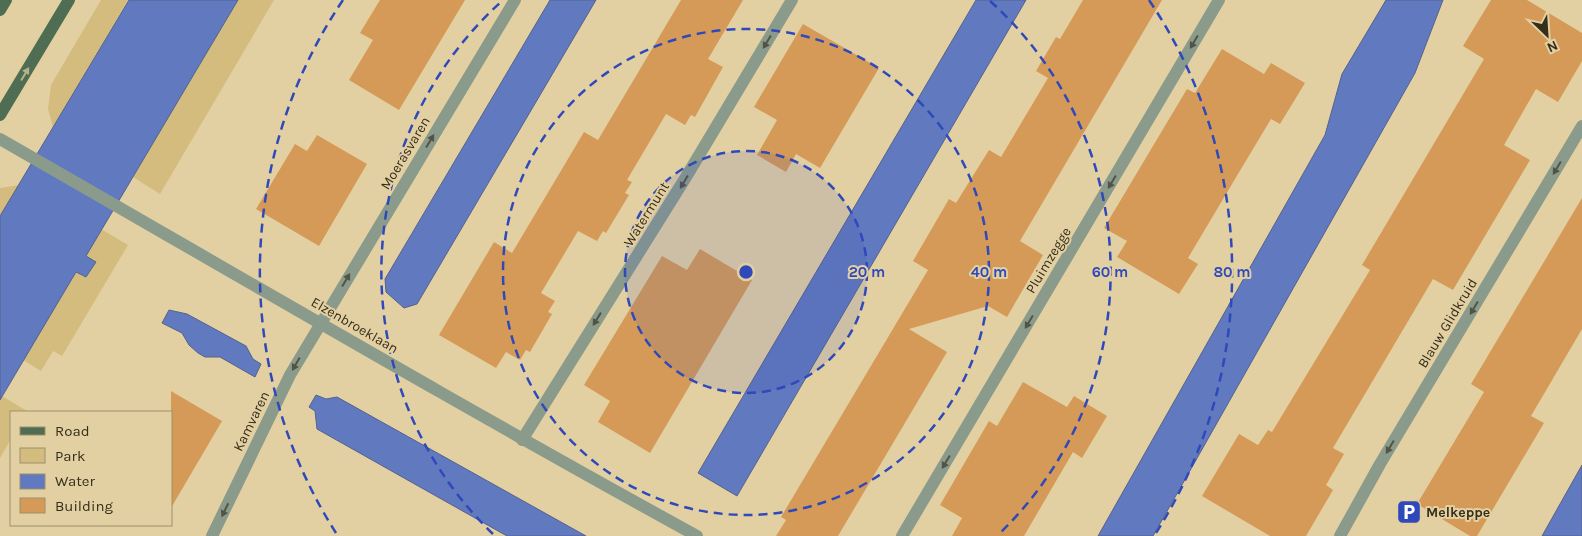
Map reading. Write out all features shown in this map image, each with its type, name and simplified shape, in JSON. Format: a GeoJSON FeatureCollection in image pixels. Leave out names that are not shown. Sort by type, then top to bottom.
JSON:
{"type":"FeatureCollection","features":[{"type":"Feature","properties":{"kind":"main road"},"geometry":{"type":"LineString","coordinates":[[0,10],[6,0]]}},
{"type":"Feature","properties":{"kind":"main road"},"geometry":{"type":"LineString","coordinates":[[0,116],[69,0]]}},
{"type":"Feature","properties":{"kind":"street","name":"Moerasvaren"},"geometry":{"type":"LineString","coordinates":[[320,322],[515,0]]}},
{"type":"Feature","properties":{"kind":"street","name":"Watermunt"},"geometry":{"type":"LineString","coordinates":[[522,440],[686,177],[792,0]]}},
{"type":"Feature","properties":{"kind":"street","name":"Pluimzegge"},"geometry":{"type":"LineString","coordinates":[[902,536],[1219,0]]}},
{"type":"Feature","properties":{"kind":"street","name":"Blauw Glidkruid"},"geometry":{"type":"LineString","coordinates":[[1340,536],[1385,456],[1582,126]]}},
{"type":"Feature","properties":{"kind":"street","name":"Elzenbroeklaan"},"geometry":{"type":"LineString","coordinates":[[0,139],[522,440],[697,536]]}},
{"type":"Feature","properties":{"kind":"street","name":"Kamvaren"},"geometry":{"type":"LineString","coordinates":[[212,536],[290,374],[320,322]]}},
{"type":"Feature","properties":{"kind":"green space"},"geometry":{"type":"Polygon","coordinates":[[[101,0],[128,0],[53,127],[48,109],[51,85],[101,0]]]}},
{"type":"Feature","properties":{"kind":"green space"},"geometry":{"type":"Polygon","coordinates":[[[238,0],[274,0],[160,194],[133,177],[238,0]]]}},
{"type":"Feature","properties":{"kind":"green space"},"geometry":{"type":"Polygon","coordinates":[[[19,185],[0,216],[0,188],[19,185]]]}},
{"type":"Feature","properties":{"kind":"green space"},"geometry":{"type":"Polygon","coordinates":[[[101,229],[128,245],[62,356],[53,351],[41,371],[23,360],[76,272],[86,277],[95,262],[86,256],[101,229]]]}},
{"type":"Feature","properties":{"kind":"green space"},"geometry":{"type":"Polygon","coordinates":[[[2,396],[27,411],[10,411],[10,441],[0,458],[0,400],[2,396]]]}},
{"type":"Feature","properties":{"kind":"water"},"geometry":{"type":"Polygon","coordinates":[[[129,0],[238,0],[86,256],[96,262],[86,277],[76,272],[0,400],[0,216],[129,0]]]}},
{"type":"Feature","properties":{"kind":"water"},"geometry":{"type":"Polygon","coordinates":[[[550,0],[596,0],[417,304],[404,308],[386,292],[385,279],[550,0]]]}},
{"type":"Feature","properties":{"kind":"water"},"geometry":{"type":"Polygon","coordinates":[[[976,0],[1026,0],[737,496],[698,473],[976,0]]]}},
{"type":"Feature","properties":{"kind":"water"},"geometry":{"type":"Polygon","coordinates":[[[1386,0],[1443,0],[1415,73],[1153,536],[1098,536],[1325,135],[1342,74],[1386,0]]]}},
{"type":"Feature","properties":{"kind":"water"},"geometry":{"type":"Polygon","coordinates":[[[169,310],[187,314],[246,346],[253,359],[261,364],[255,377],[220,357],[205,357],[198,353],[189,345],[182,333],[162,323],[169,310]]]}},
{"type":"Feature","properties":{"kind":"water"},"geometry":{"type":"Polygon","coordinates":[[[316,395],[326,399],[337,397],[586,536],[507,536],[317,429],[315,411],[309,407],[316,395]]]}},
{"type":"Feature","properties":{"kind":"water"},"geometry":{"type":"Polygon","coordinates":[[[1582,465],[1582,536],[1542,536],[1582,465]]]}},
{"type":"Feature","properties":{"kind":"building"},"geometry":{"type":"Polygon","coordinates":[[[380,0],[465,0],[399,110],[349,80],[373,40],[360,33],[380,0]]]}},
{"type":"Feature","properties":{"kind":"building"},"geometry":{"type":"Polygon","coordinates":[[[681,0],[743,0],[708,59],[723,67],[695,117],[691,115],[685,125],[666,114],[627,180],[632,182],[625,193],[629,195],[606,233],[603,231],[597,241],[578,231],[541,293],[555,301],[548,312],[552,314],[530,352],[526,350],[520,360],[506,352],[496,368],[439,335],[494,242],[512,253],[584,132],[598,140],[681,0]]]}},
{"type":"Feature","properties":{"kind":"building"},"geometry":{"type":"Polygon","coordinates":[[[1083,0],[1162,0],[1020,241],[1043,255],[1007,317],[988,306],[909,329],[947,352],[838,536],[776,536],[786,520],[781,517],[928,270],[913,261],[949,199],[956,203],[989,150],[1001,157],[1048,78],[1036,71],[1056,37],[1060,39],[1083,0]]]}},
{"type":"Feature","properties":{"kind":"building"},"geometry":{"type":"Polygon","coordinates":[[[1491,0],[1527,0],[1582,33],[1582,61],[1558,102],[1536,89],[1504,145],[1530,160],[1453,290],[1433,279],[1333,448],[1344,454],[1326,485],[1333,490],[1306,536],[1270,536],[1202,496],[1239,434],[1258,445],[1268,430],[1272,432],[1370,270],[1362,265],[1484,59],[1463,46],[1491,0]]]}},
{"type":"Feature","properties":{"kind":"building"},"geometry":{"type":"Polygon","coordinates":[[[803,24],[879,68],[820,168],[796,154],[786,172],[757,155],[777,120],[754,107],[803,24]]]}},
{"type":"Feature","properties":{"kind":"building"},"geometry":{"type":"Polygon","coordinates":[[[1222,49],[1264,74],[1271,63],[1305,83],[1280,124],[1271,119],[1238,174],[1188,258],[1198,264],[1179,294],[1117,257],[1127,241],[1104,228],[1187,89],[1195,93],[1222,49]]]}},
{"type":"Feature","properties":{"kind":"building"},"geometry":{"type":"Polygon","coordinates":[[[317,135],[367,164],[319,246],[256,209],[295,144],[307,151],[317,135]]]}},
{"type":"Feature","properties":{"kind":"building"},"geometry":{"type":"Polygon","coordinates":[[[1582,198],[1582,329],[1531,416],[1544,423],[1477,536],[1470,536],[1417,504],[1484,392],[1471,384],[1582,198]]]}},
{"type":"Feature","properties":{"kind":"building"},"geometry":{"type":"Polygon","coordinates":[[[700,249],[752,280],[650,453],[598,422],[610,401],[584,385],[662,256],[687,270],[700,249]]]}},
{"type":"Feature","properties":{"kind":"building"},"geometry":{"type":"Polygon","coordinates":[[[1023,382],[1067,407],[1074,396],[1107,416],[1082,458],[1073,452],[1024,536],[952,536],[962,518],[940,505],[989,421],[997,426],[1023,382]]]}},
{"type":"Feature","properties":{"kind":"building"},"geometry":{"type":"Polygon","coordinates":[[[171,391],[222,421],[172,506],[172,411],[171,391]]]}},
{"type":"Feature","properties":{"kind":"place","name":"Melkeppe"},"geometry":{"type":"Point","coordinates":[1409,512]}}]}
